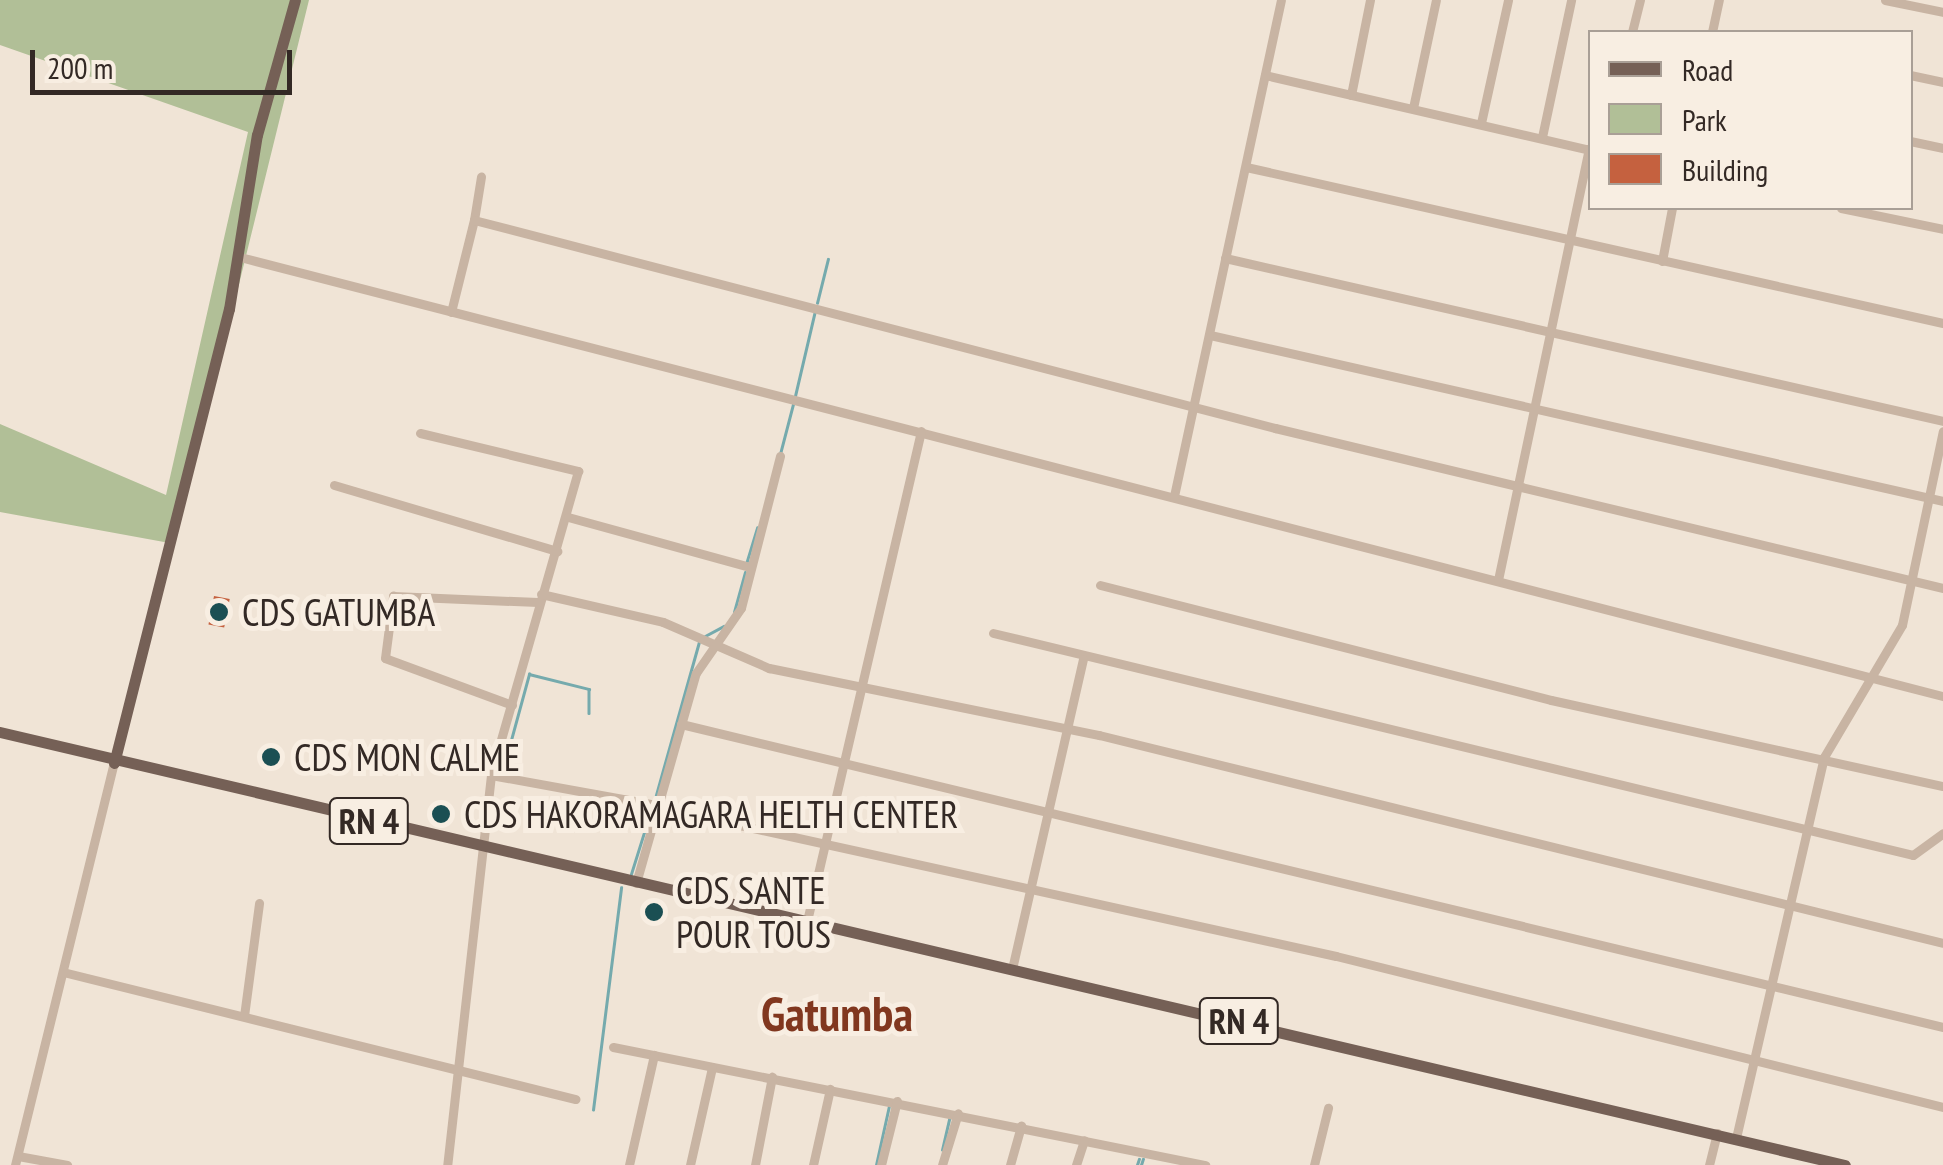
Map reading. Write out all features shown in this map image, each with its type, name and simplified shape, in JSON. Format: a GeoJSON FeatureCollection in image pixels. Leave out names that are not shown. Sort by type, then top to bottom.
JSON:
{"type":"FeatureCollection","features":[{"type":"Feature","properties":{"kind":"main road"},"geometry":{"type":"LineString","coordinates":[[114,763],[240,257],[257,135],[295,0]]}},
{"type":"Feature","properties":{"kind":"main road","name":"RN 4"},"geometry":{"type":"LineString","coordinates":[[0,732],[114,763],[480,844],[1717,1132],[1844,1165]]}},
{"type":"Feature","properties":{"kind":"street"},"geometry":{"type":"LineString","coordinates":[[1174,496],[1281,0]]}},
{"type":"Feature","properties":{"kind":"street"},"geometry":{"type":"LineString","coordinates":[[1351,95],[1370,0]]}},
{"type":"Feature","properties":{"kind":"street"},"geometry":{"type":"LineString","coordinates":[[1413,108],[1436,0]]}},
{"type":"Feature","properties":{"kind":"street"},"geometry":{"type":"LineString","coordinates":[[1482,123],[1508,0]]}},
{"type":"Feature","properties":{"kind":"street"},"geometry":{"type":"LineString","coordinates":[[1542,137],[1571,0]]}},
{"type":"Feature","properties":{"kind":"street"},"geometry":{"type":"LineString","coordinates":[[1632,30],[1640,0]]}},
{"type":"Feature","properties":{"kind":"street"},"geometry":{"type":"LineString","coordinates":[[1715,30],[1718,0]]}},
{"type":"Feature","properties":{"kind":"street"},"geometry":{"type":"LineString","coordinates":[[1885,0],[1943,12]]}},
{"type":"Feature","properties":{"kind":"street"},"geometry":{"type":"LineString","coordinates":[[1265,75],[1588,149]]}},
{"type":"Feature","properties":{"kind":"street"},"geometry":{"type":"LineString","coordinates":[[1913,75],[1943,82]]}},
{"type":"Feature","properties":{"kind":"street"},"geometry":{"type":"LineString","coordinates":[[1913,141],[1943,148]]}},
{"type":"Feature","properties":{"kind":"street"},"geometry":{"type":"LineString","coordinates":[[1498,580],[1513,484],[1588,158]]}},
{"type":"Feature","properties":{"kind":"street"},"geometry":{"type":"LineString","coordinates":[[1246,167],[1943,324]]}},
{"type":"Feature","properties":{"kind":"street"},"geometry":{"type":"LineString","coordinates":[[451,312],[481,177]]}},
{"type":"Feature","properties":{"kind":"street"},"geometry":{"type":"LineString","coordinates":[[1662,261],[1672,210]]}},
{"type":"Feature","properties":{"kind":"street"},"geometry":{"type":"LineString","coordinates":[[1852,210],[1943,229]]}},
{"type":"Feature","properties":{"kind":"street"},"geometry":{"type":"LineString","coordinates":[[474,220],[1192,407],[1943,588]]}},
{"type":"Feature","properties":{"kind":"street"},"geometry":{"type":"LineString","coordinates":[[240,257],[1943,696]]}},
{"type":"Feature","properties":{"kind":"street"},"geometry":{"type":"LineString","coordinates":[[1224,258],[1943,422]]}},
{"type":"Feature","properties":{"kind":"street"},"geometry":{"type":"LineString","coordinates":[[1210,335],[1943,501]]}},
{"type":"Feature","properties":{"kind":"street"},"geometry":{"type":"LineString","coordinates":[[807,922],[921,430]]}},
{"type":"Feature","properties":{"kind":"street"},"geometry":{"type":"LineString","coordinates":[[1736,1138],[1824,757],[1867,677],[1902,625],[1943,432]]}},
{"type":"Feature","properties":{"kind":"street"},"geometry":{"type":"LineString","coordinates":[[420,433],[577,466],[568,517],[540,598],[491,774],[446,1165]]}},
{"type":"Feature","properties":{"kind":"street"},"geometry":{"type":"LineString","coordinates":[[636,883],[703,642],[736,618],[747,566],[780,456]]}},
{"type":"Feature","properties":{"kind":"street"},"geometry":{"type":"LineString","coordinates":[[334,485],[557,551]]}},
{"type":"Feature","properties":{"kind":"street"},"geometry":{"type":"LineString","coordinates":[[568,517],[747,566]]}},
{"type":"Feature","properties":{"kind":"street"},"geometry":{"type":"LineString","coordinates":[[1100,585],[1550,700],[1943,786]]}},
{"type":"Feature","properties":{"kind":"street"},"geometry":{"type":"LineString","coordinates":[[512,705],[386,658],[393,596],[540,598],[663,622],[703,642],[861,690],[1066,728],[1943,943]]}},
{"type":"Feature","properties":{"kind":"street"},"geometry":{"type":"LineString","coordinates":[[993,633],[1083,659],[1224,684],[1549,771],[1807,824],[1913,855],[1943,833]]}},
{"type":"Feature","properties":{"kind":"street"},"geometry":{"type":"LineString","coordinates":[[1012,969],[1027,886],[1083,659]]}},
{"type":"Feature","properties":{"kind":"street"},"geometry":{"type":"LineString","coordinates":[[681,724],[1048,810],[1770,989],[1943,1027]]}},
{"type":"Feature","properties":{"kind":"street"},"geometry":{"type":"LineString","coordinates":[[66,1165],[17,1160],[114,763]]}},
{"type":"Feature","properties":{"kind":"street"},"geometry":{"type":"LineString","coordinates":[[491,774],[1027,886],[1516,998],[1751,1065],[1943,1107]]}},
{"type":"Feature","properties":{"kind":"street"},"geometry":{"type":"LineString","coordinates":[[244,1016],[259,903]]}},
{"type":"Feature","properties":{"kind":"street"},"geometry":{"type":"LineString","coordinates":[[63,972],[575,1099]]}},
{"type":"Feature","properties":{"kind":"street"},"geometry":{"type":"LineString","coordinates":[[613,1047],[1021,1126],[1084,1140],[1141,1160],[1205,1165]]}},
{"type":"Feature","properties":{"kind":"street"},"geometry":{"type":"LineString","coordinates":[[629,1165],[654,1055]]}},
{"type":"Feature","properties":{"kind":"street"},"geometry":{"type":"LineString","coordinates":[[690,1165],[712,1067]]}},
{"type":"Feature","properties":{"kind":"street"},"geometry":{"type":"LineString","coordinates":[[755,1165],[772,1078]]}},
{"type":"Feature","properties":{"kind":"street"},"geometry":{"type":"LineString","coordinates":[[813,1165],[830,1088]]}},
{"type":"Feature","properties":{"kind":"street"},"geometry":{"type":"LineString","coordinates":[[881,1165],[897,1102]]}},
{"type":"Feature","properties":{"kind":"street"},"geometry":{"type":"LineString","coordinates":[[1314,1165],[1328,1108]]}},
{"type":"Feature","properties":{"kind":"street"},"geometry":{"type":"LineString","coordinates":[[942,1165],[958,1113]]}},
{"type":"Feature","properties":{"kind":"street"},"geometry":{"type":"LineString","coordinates":[[1010,1165],[1021,1126]]}},
{"type":"Feature","properties":{"kind":"street"},"geometry":{"type":"LineString","coordinates":[[1709,1165],[1717,1132]]}},
{"type":"Feature","properties":{"kind":"street"},"geometry":{"type":"LineString","coordinates":[[1076,1165],[1084,1140]]}},
{"type":"Feature","properties":{"kind":"green space"},"geometry":{"type":"Polygon","coordinates":[[[0,0],[309,0],[175,544],[0,512],[0,424],[166,495],[248,132],[0,45],[0,0]]]}},
{"type":"Feature","properties":{"kind":"building","name":"CDS GATUMBA"},"geometry":{"type":"Polygon","coordinates":[[[214,596],[230,599],[224,628],[208,624],[214,596]]]}},
{"type":"Feature","properties":{"kind":"waterway"},"geometry":{"type":"LineString","coordinates":[[817,303],[828,259]]}},
{"type":"Feature","properties":{"kind":"waterway"},"geometry":{"type":"LineString","coordinates":[[795,396],[815,311]]}},
{"type":"Feature","properties":{"kind":"waterway"},"geometry":{"type":"LineString","coordinates":[[780,454],[793,404]]}},
{"type":"Feature","properties":{"kind":"waterway"},"geometry":{"type":"LineString","coordinates":[[746,564],[757,528]]}},
{"type":"Feature","properties":{"kind":"waterway"},"geometry":{"type":"LineString","coordinates":[[734,612],[745,572]]}},
{"type":"Feature","properties":{"kind":"waterway"},"geometry":{"type":"LineString","coordinates":[[705,636],[724,626]]}},
{"type":"Feature","properties":{"kind":"waterway"},"geometry":{"type":"LineString","coordinates":[[654,802],[699,642]]}},
{"type":"Feature","properties":{"kind":"waterway"},"geometry":{"type":"LineString","coordinates":[[508,751],[529,674],[589,689],[589,713]]}},
{"type":"Feature","properties":{"kind":"waterway"},"geometry":{"type":"LineString","coordinates":[[631,874],[651,810]]}},
{"type":"Feature","properties":{"kind":"waterway"},"geometry":{"type":"LineString","coordinates":[[593,1110],[621,888]]}},
{"type":"Feature","properties":{"kind":"waterway"},"geometry":{"type":"LineString","coordinates":[[876,1165],[889,1106]]}},
{"type":"Feature","properties":{"kind":"waterway"},"geometry":{"type":"LineString","coordinates":[[942,1150],[949,1119]]}},
{"type":"Feature","properties":{"kind":"waterway"},"geometry":{"type":"LineString","coordinates":[[1137,1165],[1139,1159]]}},
{"type":"Feature","properties":{"kind":"waterway"},"geometry":{"type":"LineString","coordinates":[[1141,1165],[1143,1159]]}},
{"type":"Feature","properties":{"kind":"place","name":"CDS GATUMBA"},"geometry":{"type":"Point","coordinates":[219,612]}},
{"type":"Feature","properties":{"kind":"place","name":"CDS MON CALME"},"geometry":{"type":"Point","coordinates":[271,757]}},
{"type":"Feature","properties":{"kind":"place","name":"CDS HAKORAMAGARA HELTH CENTER"},"geometry":{"type":"Point","coordinates":[441,814]}},
{"type":"Feature","properties":{"kind":"place","name":"CDS SANTE POUR TOUS"},"geometry":{"type":"Point","coordinates":[654,912]}},
{"type":"Feature","properties":{"kind":"district","name":"Gatumba"},"geometry":{"type":"Point","coordinates":[837,1014]}}]}
